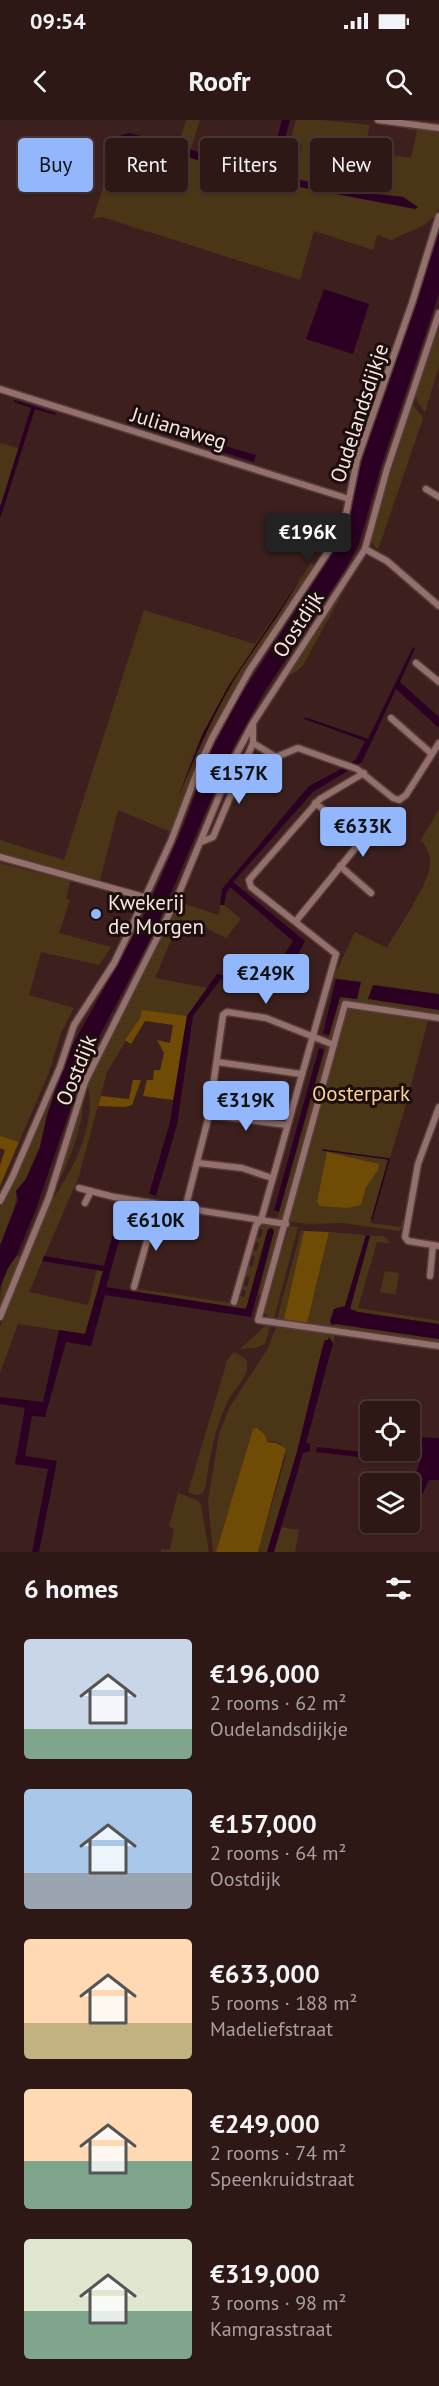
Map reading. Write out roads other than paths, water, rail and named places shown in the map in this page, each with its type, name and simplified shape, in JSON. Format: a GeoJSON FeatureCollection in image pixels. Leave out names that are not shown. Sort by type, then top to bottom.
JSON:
{"type":"FeatureCollection","features":[{"type":"Feature","properties":{"kind":"street"},"geometry":{"type":"LineString","coordinates":[[378,120],[439,128]]}},
{"type":"Feature","properties":{"kind":"street","name":"Oudelandsdijkje"},"geometry":{"type":"LineString","coordinates":[[0,1201],[56,1077],[74,1025],[114,963],[171,841],[212,738],[249,671],[339,538],[347,514],[357,460],[412,303],[439,216]]}},
{"type":"Feature","properties":{"kind":"street","name":"Oostdijk"},"geometry":{"type":"LineString","coordinates":[[0,1317],[49,1197],[95,1057],[159,934],[201,842],[232,762],[253,723],[365,549],[387,469],[439,313]]}},
{"type":"Feature","properties":{"kind":"street","name":"Julianaweg"},"geometry":{"type":"LineString","coordinates":[[0,389],[348,499]]}},
{"type":"Feature","properties":{"kind":"street"},"geometry":{"type":"LineString","coordinates":[[426,489],[439,497]]}},
{"type":"Feature","properties":{"kind":"street"},"geometry":{"type":"LineString","coordinates":[[365,549],[387,561],[439,606]]}},
{"type":"Feature","properties":{"kind":"street"},"geometry":{"type":"LineString","coordinates":[[416,663],[439,682]]}},
{"type":"Feature","properties":{"kind":"street"},"geometry":{"type":"LineString","coordinates":[[391,718],[432,754]]}},
{"type":"Feature","properties":{"kind":"street"},"geometry":{"type":"LineString","coordinates":[[253,723],[253,743],[276,757],[298,748],[357,769],[393,798],[402,799],[439,743]]}},
{"type":"Feature","properties":{"kind":"street","name":"Oostdijk"},"geometry":{"type":"LineString","coordinates":[[201,842],[213,837],[253,743]]}},
{"type":"Feature","properties":{"kind":"street"},"geometry":{"type":"LineString","coordinates":[[234,1302],[256,1225],[261,1220],[336,954],[251,887],[249,880],[315,803],[364,773]]}},
{"type":"Feature","properties":{"kind":"street"},"geometry":{"type":"LineString","coordinates":[[296,921],[362,840],[315,803]]}},
{"type":"Feature","properties":{"kind":"street"},"geometry":{"type":"LineString","coordinates":[[0,857],[144,897]]}},
{"type":"Feature","properties":{"kind":"street"},"geometry":{"type":"LineString","coordinates":[[340,866],[371,893]]}},
{"type":"Feature","properties":{"kind":"street"},"geometry":{"type":"LineString","coordinates":[[439,1018],[345,1004],[258,1320],[439,1346]]}},
{"type":"Feature","properties":{"kind":"street"},"geometry":{"type":"LineString","coordinates":[[184,1209],[209,1115],[223,1015],[227,1012],[266,1018],[334,1045]]}},
{"type":"Feature","properties":{"kind":"street"},"geometry":{"type":"LineString","coordinates":[[217,1062],[301,1074]]}},
{"type":"Feature","properties":{"kind":"street"},"geometry":{"type":"LineString","coordinates":[[430,1276],[436,1245],[408,1241],[405,1237],[418,1164],[436,1127],[439,1107]]}},
{"type":"Feature","properties":{"kind":"street"},"geometry":{"type":"LineString","coordinates":[[209,1115],[287,1125]]}},
{"type":"Feature","properties":{"kind":"street"},"geometry":{"type":"LineString","coordinates":[[198,1163],[242,1168],[272,1178]]}},
{"type":"Feature","properties":{"kind":"street"},"geometry":{"type":"LineString","coordinates":[[79,1188],[157,1205],[286,1224]]}},
{"type":"Feature","properties":{"kind":"street"},"geometry":{"type":"LineString","coordinates":[[85,1203],[91,1191]]}},
{"type":"Feature","properties":{"kind":"street"},"geometry":{"type":"LineString","coordinates":[[134,1287],[157,1205]]}},
{"type":"Feature","properties":{"kind":"waterway"},"geometry":{"type":"LineString","coordinates":[[323,1150],[389,1159],[372,1219]]}},
{"type":"Feature","properties":{"kind":"place","name":"Kwekerij de Morgen"},"geometry":{"type":"Point","coordinates":[96,914]}},
{"type":"Feature","properties":{"kind":"park label","name":"Oosterpark"},"geometry":{"type":"Point","coordinates":[361,1093]}}]}
